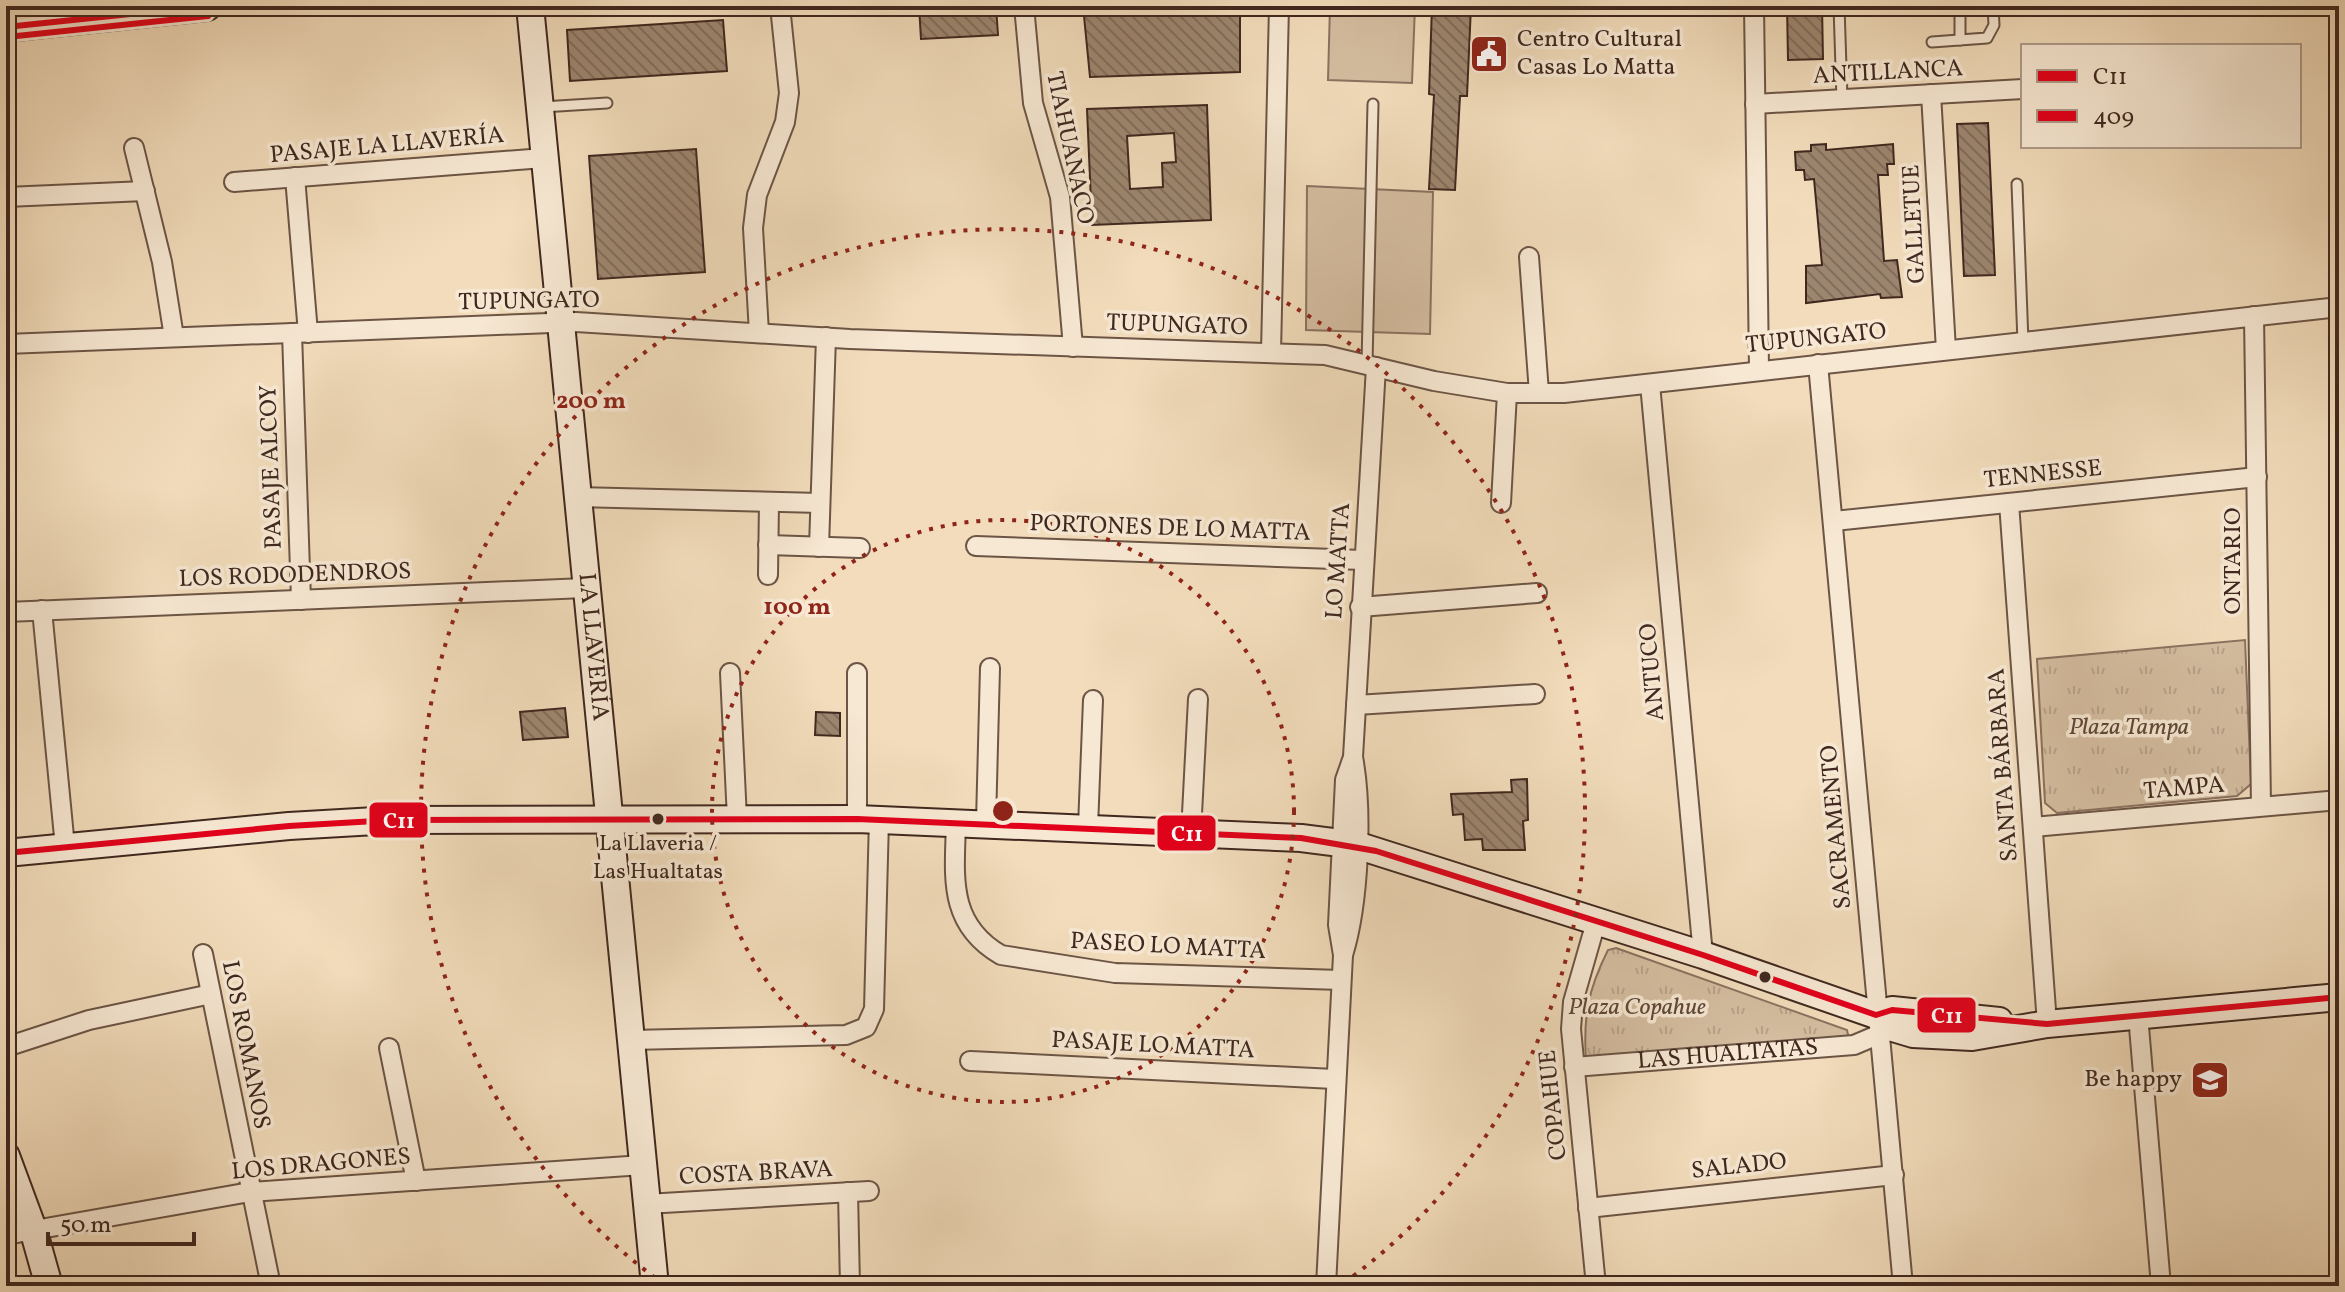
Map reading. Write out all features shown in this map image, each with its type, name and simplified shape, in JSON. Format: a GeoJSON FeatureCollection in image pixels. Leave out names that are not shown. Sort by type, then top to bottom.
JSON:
{"type":"FeatureCollection","features":[{"type":"Feature","properties":{"kind":"main road"},"geometry":{"type":"LineString","coordinates":[[6,27],[207,6]]}},
{"type":"Feature","properties":{"kind":"street","name":"LA LLAVERÍA"},"geometry":{"type":"LineString","coordinates":[[530,6],[558,322],[655,1286]]}},
{"type":"Feature","properties":{"kind":"street"},"geometry":{"type":"LineString","coordinates":[[759,333],[754,217],[757,195],[785,122],[789,93],[780,6]]}},
{"type":"Feature","properties":{"kind":"street","name":"TIAHUANACO"},"geometry":{"type":"LineString","coordinates":[[1024,6],[1033,103],[1060,197],[1073,347]]}},
{"type":"Feature","properties":{"kind":"street"},"geometry":{"type":"LineString","coordinates":[[1271,352],[1279,6]]}},
{"type":"Feature","properties":{"kind":"street"},"geometry":{"type":"LineString","coordinates":[[1754,6],[1759,368]]}},
{"type":"Feature","properties":{"kind":"street","name":"ANTILLANCA"},"geometry":{"type":"LineString","coordinates":[[1755,104],[2021,89]]}},
{"type":"Feature","properties":{"kind":"street","name":"GALLETUE"},"geometry":{"type":"LineString","coordinates":[[1931,94],[1946,350]]}},
{"type":"Feature","properties":{"kind":"street"},"geometry":{"type":"LineString","coordinates":[[134,148],[162,262],[174,337]]}},
{"type":"Feature","properties":{"kind":"street","name":"PASAJE LA LLAVERÍA"},"geometry":{"type":"LineString","coordinates":[[234,182],[544,158]]}},
{"type":"Feature","properties":{"kind":"street","name":"PASAJE ALCOY"},"geometry":{"type":"LineString","coordinates":[[295,177],[300,333],[301,600]]}},
{"type":"Feature","properties":{"kind":"street"},"geometry":{"type":"LineString","coordinates":[[6,197],[145,191]]}},
{"type":"Feature","properties":{"kind":"street"},"geometry":{"type":"LineString","coordinates":[[1529,257],[1539,393]]}},
{"type":"Feature","properties":{"kind":"street","name":"TUPUNGATO"},"geometry":{"type":"LineString","coordinates":[[6,344],[558,322],[826,337],[1325,355],[1507,393],[1539,393],[1650,384],[1759,368],[2339,307]]}},
{"type":"Feature","properties":{"kind":"street","name":"ONTARIO"},"geometry":{"type":"LineString","coordinates":[[2254,316],[2261,806]]}},
{"type":"Feature","properties":{"kind":"street"},"geometry":{"type":"LineString","coordinates":[[819,547],[826,337]]}},
{"type":"Feature","properties":{"kind":"street","name":"SACRAMENTO"},"geometry":{"type":"LineString","coordinates":[[1818,364],[1903,1286]]}},
{"type":"Feature","properties":{"kind":"street","name":"LO MATTA"},"geometry":{"type":"LineString","coordinates":[[1326,1286],[1334,1079],[1343,955],[1338,925],[1349,844],[1345,780],[1353,757],[1372,365]]}},
{"type":"Feature","properties":{"kind":"street","name":"ANTUCO"},"geometry":{"type":"LineString","coordinates":[[1650,384],[1703,955]]}},
{"type":"Feature","properties":{"kind":"street"},"geometry":{"type":"LineString","coordinates":[[1501,503],[1507,393]]}},
{"type":"Feature","properties":{"kind":"street","name":"TENNESSE"},"geometry":{"type":"LineString","coordinates":[[1834,521],[2257,477]]}},
{"type":"Feature","properties":{"kind":"street"},"geometry":{"type":"LineString","coordinates":[[576,497],[820,503]]}},
{"type":"Feature","properties":{"kind":"street"},"geometry":{"type":"LineString","coordinates":[[768,575],[769,502]]}},
{"type":"Feature","properties":{"kind":"street","name":"SANTA BÁRBARA"},"geometry":{"type":"LineString","coordinates":[[2009,503],[2047,1024]]}},
{"type":"Feature","properties":{"kind":"street"},"geometry":{"type":"LineString","coordinates":[[768,545],[860,548]]}},
{"type":"Feature","properties":{"kind":"street","name":"PORTONES DE LO MATTA"},"geometry":{"type":"LineString","coordinates":[[976,546],[1363,560]]}},
{"type":"Feature","properties":{"kind":"street","name":"LOS RODODENDROS"},"geometry":{"type":"LineString","coordinates":[[6,612],[585,588]]}},
{"type":"Feature","properties":{"kind":"street"},"geometry":{"type":"LineString","coordinates":[[1360,607],[1395,607],[1537,593]]}},
{"type":"Feature","properties":{"kind":"street"},"geometry":{"type":"LineString","coordinates":[[42,610],[65,847]]}},
{"type":"Feature","properties":{"kind":"street"},"geometry":{"type":"LineString","coordinates":[[986,822],[990,668]]}},
{"type":"Feature","properties":{"kind":"street"},"geometry":{"type":"LineString","coordinates":[[730,673],[737,819]]}},
{"type":"Feature","properties":{"kind":"street"},"geometry":{"type":"LineString","coordinates":[[630,1040],[846,1035],[866,1027],[874,1009],[868,819],[857,673]]}},
{"type":"Feature","properties":{"kind":"street"},"geometry":{"type":"LineString","coordinates":[[1356,705],[1535,694]]}},
{"type":"Feature","properties":{"kind":"street"},"geometry":{"type":"LineString","coordinates":[[1191,833],[1198,699]]}},
{"type":"Feature","properties":{"kind":"street"},"geometry":{"type":"LineString","coordinates":[[1088,827],[1093,700]]}},
{"type":"Feature","properties":{"kind":"street","name":"TAMPA"},"geometry":{"type":"LineString","coordinates":[[2033,827],[2339,800]]}},
{"type":"Feature","properties":{"kind":"street","name":"LAS HUALTATAS"},"geometry":{"type":"LineString","coordinates":[[6,853],[359,821],[608,818],[986,822],[1349,844],[1703,955],[1878,1025]]}},
{"type":"Feature","properties":{"kind":"street","name":"PASEO LO MATTA"},"geometry":{"type":"LineString","coordinates":[[956,821],[955,894],[959,908],[990,948],[1001,955],[1115,973],[1341,980]]}},
{"type":"Feature","properties":{"kind":"street","name":"COPAHUE"},"geometry":{"type":"LineString","coordinates":[[1596,922],[1573,1002],[1574,1067],[1596,1286]]}},
{"type":"Feature","properties":{"kind":"street","name":"LOS ROMANOS"},"geometry":{"type":"LineString","coordinates":[[203,954],[271,1286]]}},
{"type":"Feature","properties":{"kind":"street"},"geometry":{"type":"LineString","coordinates":[[6,1047],[89,1020],[211,994]]}},
{"type":"Feature","properties":{"kind":"street","name":"LAS HUALTATAS"},"geometry":{"type":"LineString","coordinates":[[1574,1067],[1854,1045],[1892,1010],[2047,1024],[2339,997]]}},
{"type":"Feature","properties":{"kind":"street"},"geometry":{"type":"LineString","coordinates":[[2138,1015],[2161,1286]]}},
{"type":"Feature","properties":{"kind":"street"},"geometry":{"type":"LineString","coordinates":[[389,1048],[416,1181]]}},
{"type":"Feature","properties":{"kind":"street","name":"PASAJE LO MATTA"},"geometry":{"type":"LineString","coordinates":[[970,1061],[1334,1079]]}},
{"type":"Feature","properties":{"kind":"street"},"geometry":{"type":"LineString","coordinates":[[6,1156],[33,1229],[49,1286]]}},
{"type":"Feature","properties":{"kind":"street","name":"LOS DRAGONES"},"geometry":{"type":"LineString","coordinates":[[6,1235],[250,1192],[643,1165]]}},
{"type":"Feature","properties":{"kind":"street","name":"SALADO"},"geometry":{"type":"LineString","coordinates":[[1588,1208],[1894,1175]]}},
{"type":"Feature","properties":{"kind":"street","name":"COSTA BRAVA"},"geometry":{"type":"LineString","coordinates":[[646,1204],[869,1191]]}},
{"type":"Feature","properties":{"kind":"street"},"geometry":{"type":"LineString","coordinates":[[848,1192],[850,1286]]}},
{"type":"Feature","properties":{"kind":"lane"},"geometry":{"type":"LineString","coordinates":[[1839,6],[1842,99]]}},
{"type":"Feature","properties":{"kind":"lane"},"geometry":{"type":"LineString","coordinates":[[1960,6],[1960,40]]}},
{"type":"Feature","properties":{"kind":"lane"},"geometry":{"type":"LineString","coordinates":[[1932,42],[1987,38],[1992,33],[1993,6]]}},
{"type":"Feature","properties":{"kind":"lane"},"geometry":{"type":"LineString","coordinates":[[539,107],[607,103]]}},
{"type":"Feature","properties":{"kind":"lane"},"geometry":{"type":"LineString","coordinates":[[1372,365],[1373,104]]}},
{"type":"Feature","properties":{"kind":"lane"},"geometry":{"type":"LineString","coordinates":[[2017,184],[2023,342]]}},
{"type":"Feature","properties":{"kind":"green space"},"geometry":{"type":"Polygon","coordinates":[[[1330,6],[1415,6],[1412,83],[1328,80],[1330,6]]]}},
{"type":"Feature","properties":{"kind":"green space"},"geometry":{"type":"Polygon","coordinates":[[[1307,186],[1433,192],[1430,334],[1306,330],[1307,186]]]}},
{"type":"Feature","properties":{"kind":"green space","name":"Plaza Tampa"},"geometry":{"type":"Polygon","coordinates":[[[2245,640],[2251,784],[2237,796],[2057,813],[2045,803],[2037,659],[2245,640]]]}},
{"type":"Feature","properties":{"kind":"green space","name":"Plaza Copahue"},"geometry":{"type":"Polygon","coordinates":[[[1616,948],[1847,1030],[1849,1039],[1586,1061],[1585,1030],[1591,991],[1608,950],[1616,948]]]}},
{"type":"Feature","properties":{"kind":"building"},"geometry":{"type":"Polygon","coordinates":[[[919,6],[996,6],[998,35],[921,39],[919,6]]]}},
{"type":"Feature","properties":{"kind":"building"},"geometry":{"type":"Polygon","coordinates":[[[1083,6],[1240,6],[1240,72],[1090,77],[1083,6]]]}},
{"type":"Feature","properties":{"kind":"building"},"geometry":{"type":"Polygon","coordinates":[[[1432,6],[1471,6],[1467,96],[1460,96],[1455,190],[1429,189],[1434,95],[1429,94],[1432,6]]]}},
{"type":"Feature","properties":{"kind":"building"},"geometry":{"type":"Polygon","coordinates":[[[1787,6],[1822,6],[1823,59],[1788,60],[1787,6]]]}},
{"type":"Feature","properties":{"kind":"building"},"geometry":{"type":"Polygon","coordinates":[[[723,20],[727,71],[570,81],[567,30],[723,20]]]}},
{"type":"Feature","properties":{"kind":"building"},"geometry":{"type":"Polygon","coordinates":[[[1207,105],[1211,220],[1092,225],[1087,109],[1207,105]],[[1174,133],[1127,136],[1130,189],[1163,187],[1162,163],[1176,162],[1174,133]]]}},
{"type":"Feature","properties":{"kind":"building"},"geometry":{"type":"Polygon","coordinates":[[[1988,123],[1995,275],[1964,276],[1957,124],[1988,123]]]}},
{"type":"Feature","properties":{"kind":"building"},"geometry":{"type":"Polygon","coordinates":[[[1826,144],[1826,150],[1893,144],[1894,164],[1887,164],[1888,175],[1878,175],[1884,261],[1897,260],[1902,297],[1881,298],[1880,294],[1806,303],[1806,266],[1822,265],[1814,179],[1805,180],[1804,170],[1796,170],[1795,152],[1811,151],[1811,145],[1826,144]]]}},
{"type":"Feature","properties":{"kind":"building"},"geometry":{"type":"Polygon","coordinates":[[[696,149],[705,272],[598,279],[589,156],[696,149]]]}},
{"type":"Feature","properties":{"kind":"building"},"geometry":{"type":"Polygon","coordinates":[[[565,708],[568,737],[523,740],[520,712],[565,708]]]}},
{"type":"Feature","properties":{"kind":"building"},"geometry":{"type":"Polygon","coordinates":[[[816,712],[840,713],[840,736],[815,735],[816,712]]]}},
{"type":"Feature","properties":{"kind":"building"},"geometry":{"type":"Polygon","coordinates":[[[1527,779],[1528,820],[1523,821],[1525,850],[1483,850],[1482,839],[1465,840],[1463,814],[1453,815],[1451,794],[1512,792],[1511,780],[1527,779]]]}},
{"type":"Feature","properties":{"kind":"transit line","name":"C11"},"geometry":{"type":"LineString","coordinates":[[6,27],[207,6]]}},
{"type":"Feature","properties":{"kind":"transit line","name":"409"},"geometry":{"type":"LineString","coordinates":[[7,37],[208,16]]}},
{"type":"Feature","properties":{"kind":"transit line","name":"C11"},"geometry":{"type":"LineString","coordinates":[[6,853],[289,826],[393,820],[857,819],[1301,838],[1376,851],[1703,955],[1876,1015],[1892,1010],[2047,1024],[2339,997]]}},
{"type":"Feature","properties":{"kind":"place","name":"Centro Cultural Casas Lo Matta"},"geometry":{"type":"Point","coordinates":[1489,54]}},
{"type":"Feature","properties":{"kind":"place","name":"La Llaveria / Las Hualtatas"},"geometry":{"type":"Point","coordinates":[658,819]}},
{"type":"Feature","properties":{"kind":"place","name":"Be happy"},"geometry":{"type":"Point","coordinates":[2210,1080]}}]}
